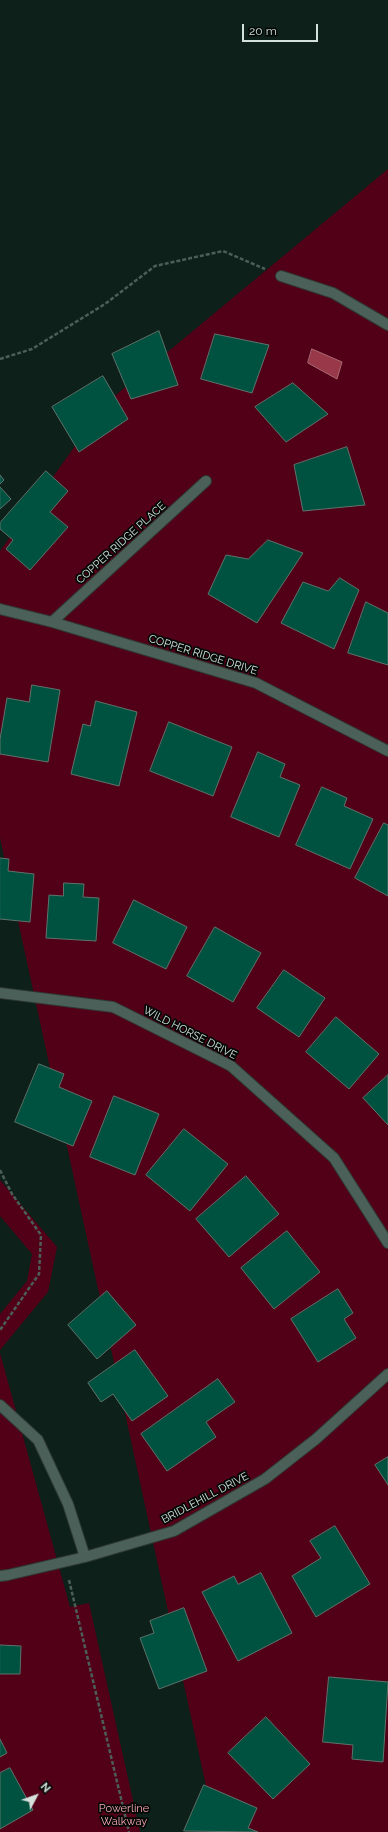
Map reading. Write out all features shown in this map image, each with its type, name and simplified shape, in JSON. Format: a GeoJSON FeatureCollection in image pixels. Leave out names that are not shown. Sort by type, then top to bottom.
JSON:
{"type":"FeatureCollection","features":[{"type":"Feature","properties":{"kind":"street"},"geometry":{"type":"LineString","coordinates":[[281,276],[332,293],[388,325]]}},
{"type":"Feature","properties":{"kind":"street","name":"COPPER RIDGE PLACE"},"geometry":{"type":"LineString","coordinates":[[52,622],[206,481]]}},
{"type":"Feature","properties":{"kind":"street","name":"COPPER RIDGE DRIVE"},"geometry":{"type":"LineString","coordinates":[[0,609],[52,622],[256,683],[388,751]]}},
{"type":"Feature","properties":{"kind":"street","name":"WILD HORSE DRIVE"},"geometry":{"type":"LineString","coordinates":[[0,993],[114,1007],[231,1066],[334,1158],[388,1243]]}},
{"type":"Feature","properties":{"kind":"street","name":"BRIDLEHILL DRIVE"},"geometry":{"type":"LineString","coordinates":[[0,1576],[85,1557],[174,1531],[265,1479],[316,1439],[388,1374]]}},
{"type":"Feature","properties":{"kind":"street"},"geometry":{"type":"LineString","coordinates":[[0,1405],[38,1440],[68,1504],[85,1557]]}},
{"type":"Feature","properties":{"kind":"path"},"geometry":{"type":"LineString","coordinates":[[0,359],[32,349],[105,304],[155,266],[223,251],[281,276]]}},
{"type":"Feature","properties":{"kind":"path"},"geometry":{"type":"LineString","coordinates":[[0,1170],[12,1194],[41,1235],[39,1274],[0,1330]]}},
{"type":"Feature","properties":{"kind":"path"},"geometry":{"type":"LineString","coordinates":[[68,1574],[129,1832]]}},
{"type":"Feature","properties":{"kind":"green space"},"geometry":{"type":"Polygon","coordinates":[[[388,169],[388,1832],[216,1832],[0,838],[0,551],[105,404],[388,169]]]}},
{"type":"Feature","properties":{"kind":"green space"},"geometry":{"type":"Polygon","coordinates":[[[0,1180],[57,1247],[48,1292],[0,1350],[0,1314],[27,1281],[32,1254],[0,1216],[0,1180]]]}},
{"type":"Feature","properties":{"kind":"green space","name":"Powerline Walkway"},"geometry":{"type":"Polygon","coordinates":[[[0,1353],[70,1607],[89,1603],[140,1832],[0,1832],[0,1353]]]}},
{"type":"Feature","properties":{"kind":"shaded area"},"geometry":{"type":"Polygon","coordinates":[[[312,349],[342,362],[337,379],[308,363],[312,349]]]}},
{"type":"Feature","properties":{"kind":"building"},"geometry":{"type":"Polygon","coordinates":[[[159,331],[178,385],[131,399],[112,354],[159,331]]]}},
{"type":"Feature","properties":{"kind":"building"},"geometry":{"type":"Polygon","coordinates":[[[215,334],[269,345],[252,393],[201,379],[215,334]]]}},
{"type":"Feature","properties":{"kind":"building"},"geometry":{"type":"Polygon","coordinates":[[[103,376],[128,419],[79,452],[52,407],[103,376]]]}},
{"type":"Feature","properties":{"kind":"building"},"geometry":{"type":"Polygon","coordinates":[[[293,383],[328,414],[286,442],[255,407],[293,383]]]}},
{"type":"Feature","properties":{"kind":"building"},"geometry":{"type":"Polygon","coordinates":[[[347,447],[365,505],[303,511],[294,465],[347,447]]]}},
{"type":"Feature","properties":{"kind":"building"},"geometry":{"type":"Polygon","coordinates":[[[46,471],[68,491],[50,512],[68,527],[30,570],[6,549],[13,540],[0,529],[0,523],[46,471]]]}},
{"type":"Feature","properties":{"kind":"building"},"geometry":{"type":"Polygon","coordinates":[[[0,475],[4,480],[0,484],[0,475]]]}},
{"type":"Feature","properties":{"kind":"building"},"geometry":{"type":"Polygon","coordinates":[[[0,487],[11,499],[0,509],[0,487]]]}},
{"type":"Feature","properties":{"kind":"building"},"geometry":{"type":"Polygon","coordinates":[[[268,540],[303,553],[257,623],[208,594],[226,555],[248,559],[268,540]]]}},
{"type":"Feature","properties":{"kind":"building"},"geometry":{"type":"Polygon","coordinates":[[[340,578],[359,590],[334,649],[281,623],[303,582],[328,591],[340,578]]]}},
{"type":"Feature","properties":{"kind":"building"},"geometry":{"type":"Polygon","coordinates":[[[366,602],[388,613],[388,665],[348,653],[366,602]]]}},
{"type":"Feature","properties":{"kind":"building"},"geometry":{"type":"Polygon","coordinates":[[[32,685],[60,690],[48,762],[0,754],[0,739],[7,698],[29,702],[32,685]]]}},
{"type":"Feature","properties":{"kind":"building"},"geometry":{"type":"Polygon","coordinates":[[[96,701],[137,712],[119,786],[71,774],[83,724],[90,726],[96,701]]]}},
{"type":"Feature","properties":{"kind":"building"},"geometry":{"type":"Polygon","coordinates":[[[169,722],[232,747],[213,796],[150,771],[169,722]]]}},
{"type":"Feature","properties":{"kind":"building"},"geometry":{"type":"Polygon","coordinates":[[[258,752],[285,764],[280,777],[300,785],[279,837],[231,817],[258,752]]]}},
{"type":"Feature","properties":{"kind":"building"},"geometry":{"type":"Polygon","coordinates":[[[322,787],[347,798],[344,806],[373,819],[350,869],[296,845],[322,787]]]}},
{"type":"Feature","properties":{"kind":"building"},"geometry":{"type":"Polygon","coordinates":[[[384,823],[388,825],[388,896],[355,878],[384,823]]]}},
{"type":"Feature","properties":{"kind":"building"},"geometry":{"type":"Polygon","coordinates":[[[0,858],[9,859],[8,871],[34,874],[30,922],[0,919],[0,858]]]}},
{"type":"Feature","properties":{"kind":"building"},"geometry":{"type":"Polygon","coordinates":[[[64,883],[84,884],[83,897],[99,898],[96,941],[46,938],[49,895],[63,896],[64,883]]]}},
{"type":"Feature","properties":{"kind":"building"},"geometry":{"type":"Polygon","coordinates":[[[134,900],[187,927],[166,969],[113,943],[134,900]]]}},
{"type":"Feature","properties":{"kind":"building"},"geometry":{"type":"Polygon","coordinates":[[[215,927],[261,953],[233,1002],[187,976],[215,927]]]}},
{"type":"Feature","properties":{"kind":"building"},"geometry":{"type":"Polygon","coordinates":[[[284,970],[325,998],[299,1037],[257,1008],[284,970]]]}},
{"type":"Feature","properties":{"kind":"building"},"geometry":{"type":"Polygon","coordinates":[[[336,1017],[379,1054],[349,1089],[306,1052],[336,1017]]]}},
{"type":"Feature","properties":{"kind":"building"},"geometry":{"type":"Polygon","coordinates":[[[39,1064],[64,1074],[59,1087],[92,1101],[73,1146],[15,1122],[39,1064]]]}},
{"type":"Feature","properties":{"kind":"building"},"geometry":{"type":"Polygon","coordinates":[[[388,1075],[388,1125],[363,1098],[388,1075]]]}},
{"type":"Feature","properties":{"kind":"building"},"geometry":{"type":"Polygon","coordinates":[[[114,1096],[159,1114],[135,1175],[90,1157],[114,1096]]]}},
{"type":"Feature","properties":{"kind":"building"},"geometry":{"type":"Polygon","coordinates":[[[184,1129],[228,1164],[190,1211],[146,1175],[184,1129]]]}},
{"type":"Feature","properties":{"kind":"building"},"geometry":{"type":"Polygon","coordinates":[[[246,1176],[279,1214],[229,1257],[196,1219],[246,1176]]]}},
{"type":"Feature","properties":{"kind":"building"},"geometry":{"type":"Polygon","coordinates":[[[287,1231],[320,1272],[274,1309],[241,1268],[287,1231]]]}},
{"type":"Feature","properties":{"kind":"building"},"geometry":{"type":"Polygon","coordinates":[[[338,1289],[353,1313],[344,1319],[356,1338],[318,1362],[291,1319],[338,1289]]]}},
{"type":"Feature","properties":{"kind":"building"},"geometry":{"type":"Polygon","coordinates":[[[107,1291],[136,1325],[97,1359],[68,1325],[107,1291]]]}},
{"type":"Feature","properties":{"kind":"building"},"geometry":{"type":"Polygon","coordinates":[[[135,1350],[168,1396],[132,1421],[113,1394],[101,1402],[88,1383],[135,1350]]]}},
{"type":"Feature","properties":{"kind":"building"},"geometry":{"type":"Polygon","coordinates":[[[218,1379],[235,1402],[206,1422],[216,1437],[167,1471],[141,1434],[218,1379]]]}},
{"type":"Feature","properties":{"kind":"building"},"geometry":{"type":"Polygon","coordinates":[[[388,1457],[388,1485],[375,1465],[388,1457]]]}},
{"type":"Feature","properties":{"kind":"building"},"geometry":{"type":"Polygon","coordinates":[[[335,1526],[370,1584],[316,1617],[292,1576],[321,1558],[310,1541],[335,1526]]]}},
{"type":"Feature","properties":{"kind":"building"},"geometry":{"type":"Polygon","coordinates":[[[261,1573],[292,1633],[238,1661],[202,1592],[234,1576],[238,1584],[261,1573]]]}},
{"type":"Feature","properties":{"kind":"building"},"geometry":{"type":"Polygon","coordinates":[[[184,1608],[207,1671],[159,1689],[140,1638],[154,1633],[150,1621],[184,1608]]]}},
{"type":"Feature","properties":{"kind":"building"},"geometry":{"type":"Polygon","coordinates":[[[0,1645],[21,1646],[20,1674],[0,1674],[0,1645]]]}},
{"type":"Feature","properties":{"kind":"building"},"geometry":{"type":"Polygon","coordinates":[[[329,1677],[388,1682],[383,1762],[352,1759],[353,1745],[323,1742],[329,1677]]]}},
{"type":"Feature","properties":{"kind":"building"},"geometry":{"type":"Polygon","coordinates":[[[266,1717],[310,1764],[273,1799],[228,1753],[266,1717]]]}},
{"type":"Feature","properties":{"kind":"building"},"geometry":{"type":"Polygon","coordinates":[[[0,1739],[7,1753],[0,1757],[0,1739]]]}},
{"type":"Feature","properties":{"kind":"building"},"geometry":{"type":"Polygon","coordinates":[[[10,1768],[33,1810],[0,1829],[0,1773],[10,1768]]]}},
{"type":"Feature","properties":{"kind":"building"},"geometry":{"type":"Polygon","coordinates":[[[204,1785],[257,1808],[248,1828],[258,1832],[184,1831],[204,1785]]]}}]}
